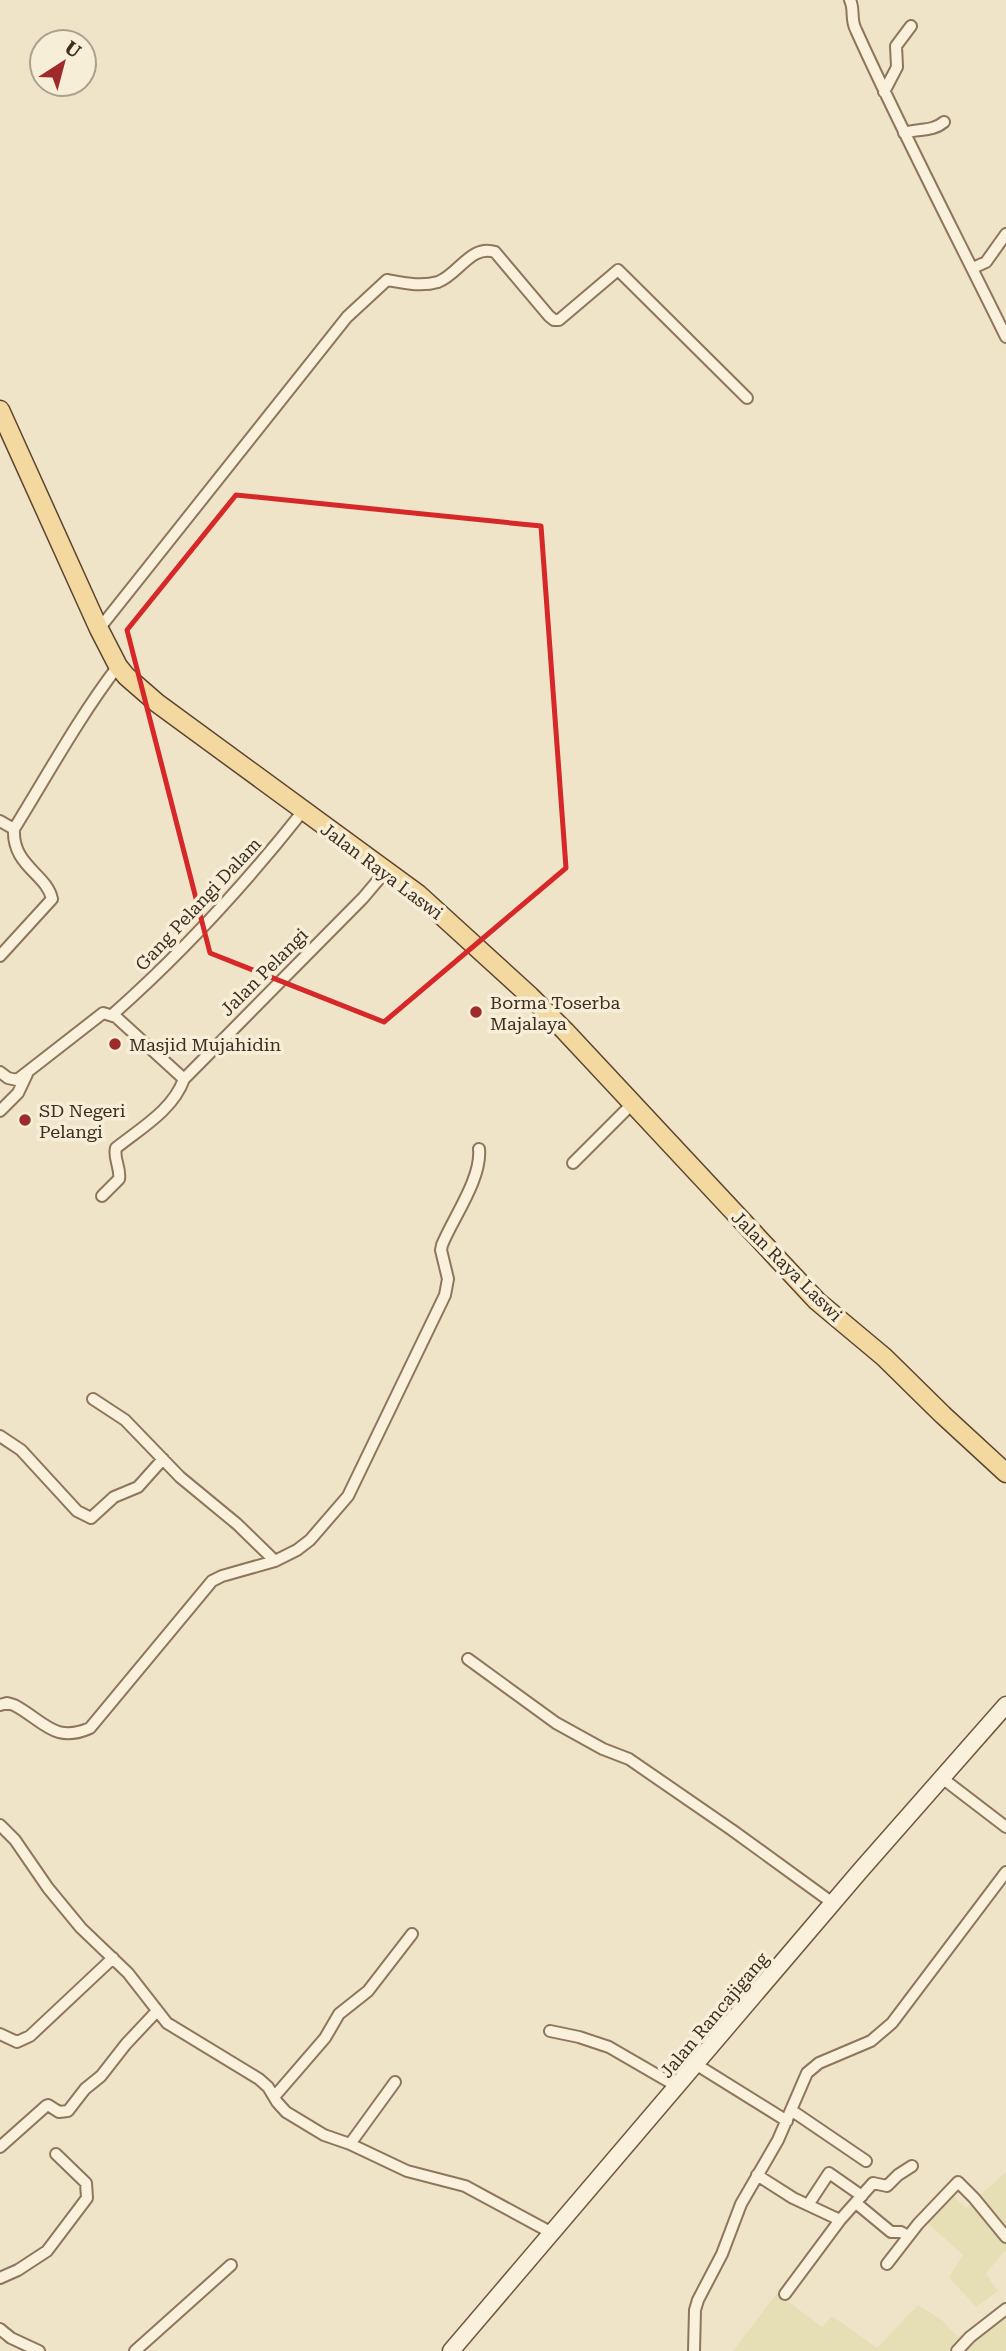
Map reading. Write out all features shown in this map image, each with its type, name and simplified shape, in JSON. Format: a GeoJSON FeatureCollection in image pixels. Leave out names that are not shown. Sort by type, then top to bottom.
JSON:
{"type":"FeatureCollection","features":[{"type":"Feature","properties":{"kind":"main road","name":"Jalan Raya Laswi"},"geometry":{"type":"LineString","coordinates":[[0,410],[99,629],[126,677],[157,703],[418,894],[530,996],[831,1314],[884,1357],[1006,1473]]}},
{"type":"Feature","properties":{"kind":"main road","name":"Jalan Rancajigang"},"geometry":{"type":"LineString","coordinates":[[457,2349],[552,2233],[1006,1705]]}},
{"type":"Feature","properties":{"kind":"street"},"geometry":{"type":"LineString","coordinates":[[850,0],[853,7],[852,21],[884,92],[1006,337]]}},
{"type":"Feature","properties":{"kind":"street"},"geometry":{"type":"LineString","coordinates":[[884,92],[897,67],[896,46],[911,26]]}},
{"type":"Feature","properties":{"kind":"street"},"geometry":{"type":"LineString","coordinates":[[904,133],[933,129],[944,122]]}},
{"type":"Feature","properties":{"kind":"street"},"geometry":{"type":"LineString","coordinates":[[973,268],[988,261],[1006,234]]}},
{"type":"Feature","properties":{"kind":"street"},"geometry":{"type":"LineString","coordinates":[[99,629],[347,317],[387,281],[422,284],[441,281],[476,253],[489,250],[495,252],[549,316],[559,320],[618,270],[747,398]]}},
{"type":"Feature","properties":{"kind":"street"},"geometry":{"type":"LineString","coordinates":[[0,956],[52,899],[51,893],[30,870],[16,849],[13,841],[14,829],[65,743],[118,666]]}},
{"type":"Feature","properties":{"kind":"street","name":"Gang Pelangi Dalam"},"geometry":{"type":"LineString","coordinates":[[112,1015],[152,980],[268,854],[303,811]]}},
{"type":"Feature","properties":{"kind":"street"},"geometry":{"type":"LineString","coordinates":[[0,821],[14,829]]}},
{"type":"Feature","properties":{"kind":"street","name":"Jalan Pelangi"},"geometry":{"type":"LineString","coordinates":[[103,1196],[120,1179],[120,1169],[114,1155],[116,1149],[175,1098],[184,1079],[363,898],[385,872]]}},
{"type":"Feature","properties":{"kind":"street"},"geometry":{"type":"LineString","coordinates":[[0,1072],[12,1080],[17,1080],[103,1013],[112,1015],[184,1079]]}},
{"type":"Feature","properties":{"kind":"street"},"geometry":{"type":"LineString","coordinates":[[0,1111],[18,1093],[27,1074]]}},
{"type":"Feature","properties":{"kind":"street"},"geometry":{"type":"LineString","coordinates":[[573,1163],[632,1104]]}},
{"type":"Feature","properties":{"kind":"street"},"geometry":{"type":"LineString","coordinates":[[0,1705],[14,1704],[50,1730],[61,1734],[78,1733],[90,1728],[212,1581],[275,1561],[310,1540],[348,1496],[445,1295],[447,1279],[442,1245],[472,1181],[480,1158],[479,1149]]}},
{"type":"Feature","properties":{"kind":"street"},"geometry":{"type":"LineString","coordinates":[[93,1399],[120,1416],[190,1486],[248,1533],[275,1561]]}},
{"type":"Feature","properties":{"kind":"street"},"geometry":{"type":"LineString","coordinates":[[0,1436],[20,1450],[61,1495],[81,1514],[90,1518],[114,1497],[138,1487],[163,1459]]}},
{"type":"Feature","properties":{"kind":"street"},"geometry":{"type":"LineString","coordinates":[[468,1659],[556,1723],[603,1749],[629,1759],[834,1904]]}},
{"type":"Feature","properties":{"kind":"street"},"geometry":{"type":"LineString","coordinates":[[942,1778],[1006,1827]]}},
{"type":"Feature","properties":{"kind":"street"},"geometry":{"type":"LineString","coordinates":[[0,1825],[15,1840],[48,1888],[81,1928],[113,1958],[167,2023],[259,2079],[286,2112],[324,2135],[407,2171],[465,2186],[552,2233]]}},
{"type":"Feature","properties":{"kind":"street"},"geometry":{"type":"LineString","coordinates":[[694,2351],[698,2300],[722,2254],[741,2204],[757,2175],[783,2114],[811,2068],[872,2041],[892,2023],[1006,1872]]}},
{"type":"Feature","properties":{"kind":"street"},"geometry":{"type":"LineString","coordinates":[[274,2097],[325,2038],[340,2014],[368,1991],[412,1934]]}},
{"type":"Feature","properties":{"kind":"street"},"geometry":{"type":"LineString","coordinates":[[0,2034],[17,2042],[30,2036],[113,1958]]}},
{"type":"Feature","properties":{"kind":"street"},"geometry":{"type":"LineString","coordinates":[[0,2147],[46,2106],[59,2112],[68,2111],[157,2011]]}},
{"type":"Feature","properties":{"kind":"street"},"geometry":{"type":"LineString","coordinates":[[550,2031],[579,2037],[612,2049],[678,2088]]}},
{"type":"Feature","properties":{"kind":"street"},"geometry":{"type":"LineString","coordinates":[[697,2065],[751,2099],[866,2161]]}},
{"type":"Feature","properties":{"kind":"street"},"geometry":{"type":"LineString","coordinates":[[350,2144],[395,2082]]}},
{"type":"Feature","properties":{"kind":"street"},"geometry":{"type":"LineString","coordinates":[[0,2278],[47,2251],[86,2198],[86,2183],[56,2154]]}},
{"type":"Feature","properties":{"kind":"street"},"geometry":{"type":"LineString","coordinates":[[785,2294],[839,2220],[873,2183],[887,2186],[912,2166]]}},
{"type":"Feature","properties":{"kind":"street"},"geometry":{"type":"LineString","coordinates":[[808,2205],[829,2174],[859,2199],[891,2232],[901,2232],[908,2236]]}},
{"type":"Feature","properties":{"kind":"street"},"geometry":{"type":"LineString","coordinates":[[757,2175],[839,2220]]}},
{"type":"Feature","properties":{"kind":"street"},"geometry":{"type":"LineString","coordinates":[[887,2263],[958,2182],[1006,2237]]}},
{"type":"Feature","properties":{"kind":"street"},"geometry":{"type":"LineString","coordinates":[[135,2351],[231,2265]]}},
{"type":"Feature","properties":{"kind":"street"},"geometry":{"type":"LineString","coordinates":[[957,2351],[970,2337],[1006,2309]]}},
{"type":"Feature","properties":{"kind":"street"},"geometry":{"type":"LineString","coordinates":[[0,2329],[11,2338],[39,2351]]}},
{"type":"Feature","properties":{"kind":"highlighted area"},"geometry":{"type":"Polygon","coordinates":[[[236,495],[541,526],[566,868],[384,1022],[210,953],[127,630],[236,495]]]}},
{"type":"Feature","properties":{"kind":"shaded area"},"geometry":{"type":"Polygon","coordinates":[[[1006,2172],[1006,2252],[1004,2251],[986,2274],[998,2291],[976,2307],[949,2277],[963,2255],[922,2218],[946,2189],[966,2208],[1006,2172]]]}},
{"type":"Feature","properties":{"kind":"shaded area"},"geometry":{"type":"Polygon","coordinates":[[[777,2293],[822,2327],[832,2316],[877,2348],[918,2305],[942,2320],[958,2337],[1006,2303],[1006,2351],[733,2351],[777,2293]]]}},
{"type":"Feature","properties":{"kind":"place","name":"Borma Toserba Majalaya"},"geometry":{"type":"Point","coordinates":[476,1012]}},
{"type":"Feature","properties":{"kind":"place","name":"Masjid Mujahidin"},"geometry":{"type":"Point","coordinates":[115,1044]}},
{"type":"Feature","properties":{"kind":"place","name":"SD Negeri Pelangi"},"geometry":{"type":"Point","coordinates":[25,1120]}}]}
